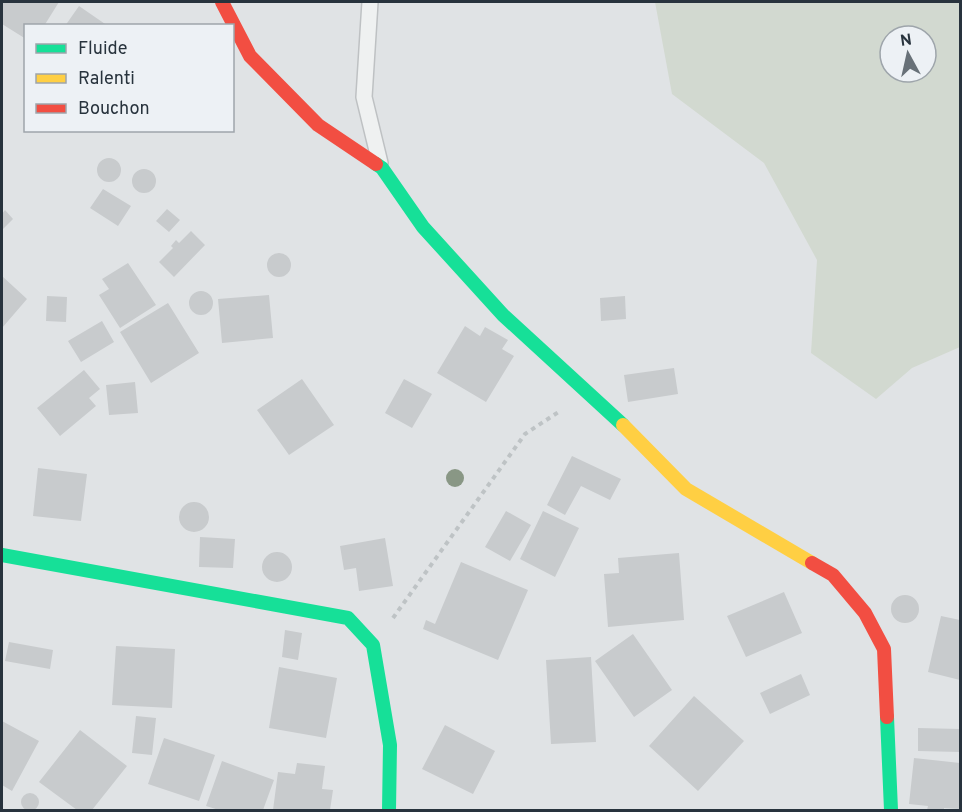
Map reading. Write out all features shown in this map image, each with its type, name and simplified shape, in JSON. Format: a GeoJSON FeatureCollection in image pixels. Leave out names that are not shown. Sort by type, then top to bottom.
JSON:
{"type":"FeatureCollection","features":[{"type":"Feature","properties":{"kind":"street"},"geometry":{"type":"LineString","coordinates":[[222,2],[233,24]]}},
{"type":"Feature","properties":{"kind":"street"},"geometry":{"type":"LineString","coordinates":[[234,25],[250,56],[318,125],[382,168],[423,227],[503,315],[588,392],[686,489],[833,575],[865,613],[884,650],[891,810]]}},
{"type":"Feature","properties":{"kind":"street"},"geometry":{"type":"LineString","coordinates":[[2,555],[348,618],[373,645],[390,745],[389,810]]}},
{"type":"Feature","properties":{"kind":"lane"},"geometry":{"type":"LineString","coordinates":[[370,2],[364,97],[382,168]]}},
{"type":"Feature","properties":{"kind":"path"},"geometry":{"type":"LineString","coordinates":[[373,645],[525,434],[588,392]]}},
{"type":"Feature","properties":{"kind":"shaded area"},"geometry":{"type":"Polygon","coordinates":[[[655,2],[960,2],[960,347],[912,368],[876,399],[811,353],[817,260],[764,163],[672,94],[655,2]]]}},
{"type":"Feature","properties":{"kind":"building"},"geometry":{"type":"Polygon","coordinates":[[[2,2],[59,2],[45,24],[24,24],[24,38],[2,24],[2,2]]]}},
{"type":"Feature","properties":{"kind":"building"},"geometry":{"type":"Polygon","coordinates":[[[79,6],[105,24],[66,24],[79,6]]]}},
{"type":"Feature","properties":{"kind":"building"},"geometry":{"type":"Polygon","coordinates":[[[109,158],[117,162],[121,170],[117,178],[109,182],[101,178],[97,170],[101,162],[109,158]]]}},
{"type":"Feature","properties":{"kind":"building"},"geometry":{"type":"Polygon","coordinates":[[[144,169],[152,173],[156,181],[152,189],[144,193],[136,189],[132,181],[136,173],[144,169]]]}},
{"type":"Feature","properties":{"kind":"building"},"geometry":{"type":"Polygon","coordinates":[[[103,189],[131,206],[118,226],[90,208],[103,189]]]}},
{"type":"Feature","properties":{"kind":"building"},"geometry":{"type":"Polygon","coordinates":[[[167,209],[180,220],[169,232],[156,221],[167,209]]]}},
{"type":"Feature","properties":{"kind":"building"},"geometry":{"type":"Polygon","coordinates":[[[5,210],[13,219],[2,230],[2,214],[5,210]]]}},
{"type":"Feature","properties":{"kind":"building"},"geometry":{"type":"Polygon","coordinates":[[[191,231],[205,245],[174,277],[159,262],[173,248],[171,246],[176,240],[179,243],[191,231]]]}},
{"type":"Feature","properties":{"kind":"building"},"geometry":{"type":"Polygon","coordinates":[[[279,253],[287,257],[291,265],[287,273],[279,277],[271,273],[267,265],[271,257],[279,253]]]}},
{"type":"Feature","properties":{"kind":"building"},"geometry":{"type":"Polygon","coordinates":[[[128,263],[156,305],[120,328],[99,295],[109,289],[102,279],[128,263]]]}},
{"type":"Feature","properties":{"kind":"building"},"geometry":{"type":"Polygon","coordinates":[[[2,276],[27,299],[2,328],[2,276]]]}},
{"type":"Feature","properties":{"kind":"building"},"geometry":{"type":"Polygon","coordinates":[[[201,291],[209,295],[213,303],[209,311],[201,315],[193,311],[189,303],[193,295],[201,291]]]}},
{"type":"Feature","properties":{"kind":"building"},"geometry":{"type":"Polygon","coordinates":[[[269,295],[273,338],[222,343],[218,299],[269,295]]]}},
{"type":"Feature","properties":{"kind":"building"},"geometry":{"type":"Polygon","coordinates":[[[47,296],[67,297],[66,322],[46,321],[47,296]]]}},
{"type":"Feature","properties":{"kind":"building"},"geometry":{"type":"Polygon","coordinates":[[[625,296],[626,319],[601,321],[600,298],[625,296]]]}},
{"type":"Feature","properties":{"kind":"building"},"geometry":{"type":"Polygon","coordinates":[[[168,303],[199,353],[151,383],[120,332],[168,303]]]}},
{"type":"Feature","properties":{"kind":"building"},"geometry":{"type":"Polygon","coordinates":[[[102,321],[114,342],[81,362],[68,341],[102,321]]]}},
{"type":"Feature","properties":{"kind":"building"},"geometry":{"type":"Polygon","coordinates":[[[465,326],[480,336],[485,327],[508,340],[502,349],[514,356],[486,402],[437,373],[465,326]]]}},
{"type":"Feature","properties":{"kind":"building"},"geometry":{"type":"Polygon","coordinates":[[[674,368],[678,394],[628,402],[624,375],[674,368]]]}},
{"type":"Feature","properties":{"kind":"building"},"geometry":{"type":"Polygon","coordinates":[[[84,370],[100,389],[89,398],[96,406],[60,436],[37,408],[84,370]]]}},
{"type":"Feature","properties":{"kind":"building"},"geometry":{"type":"Polygon","coordinates":[[[302,379],[334,425],[289,455],[257,410],[302,379]]]}},
{"type":"Feature","properties":{"kind":"building"},"geometry":{"type":"Polygon","coordinates":[[[404,379],[432,394],[412,428],[385,413],[404,379]]]}},
{"type":"Feature","properties":{"kind":"building"},"geometry":{"type":"Polygon","coordinates":[[[135,382],[138,413],[109,415],[106,385],[135,382]]]}},
{"type":"Feature","properties":{"kind":"building"},"geometry":{"type":"Polygon","coordinates":[[[572,456],[621,479],[610,500],[581,486],[565,515],[547,505],[572,456]]]}},
{"type":"Feature","properties":{"kind":"building"},"geometry":{"type":"Polygon","coordinates":[[[38,468],[87,474],[81,521],[33,516],[38,468]]]}},
{"type":"Feature","properties":{"kind":"building"},"geometry":{"type":"Polygon","coordinates":[[[194,502],[205,506],[209,517],[205,528],[194,532],[183,528],[179,517],[183,506],[194,502]]]}},
{"type":"Feature","properties":{"kind":"building"},"geometry":{"type":"Polygon","coordinates":[[[506,511],[531,525],[510,561],[485,547],[506,511]]]}},
{"type":"Feature","properties":{"kind":"building"},"geometry":{"type":"Polygon","coordinates":[[[543,511],[579,528],[555,577],[520,559],[543,511]]]}},
{"type":"Feature","properties":{"kind":"building"},"geometry":{"type":"Polygon","coordinates":[[[200,537],[235,539],[233,568],[199,567],[200,537]]]}},
{"type":"Feature","properties":{"kind":"building"},"geometry":{"type":"Polygon","coordinates":[[[385,538],[393,586],[359,591],[356,568],[344,570],[340,546],[385,538]]]}},
{"type":"Feature","properties":{"kind":"building"},"geometry":{"type":"Polygon","coordinates":[[[277,552],[288,556],[292,567],[288,578],[277,582],[266,578],[262,567],[266,556],[277,552]]]}},
{"type":"Feature","properties":{"kind":"building"},"geometry":{"type":"Polygon","coordinates":[[[679,553],[684,620],[608,627],[604,574],[619,573],[618,558],[679,553]]]}},
{"type":"Feature","properties":{"kind":"building"},"geometry":{"type":"Polygon","coordinates":[[[461,562],[528,590],[498,660],[423,629],[426,620],[435,624],[461,562]]]}},
{"type":"Feature","properties":{"kind":"building"},"geometry":{"type":"Polygon","coordinates":[[[784,592],[802,633],[746,657],[727,616],[784,592]]]}},
{"type":"Feature","properties":{"kind":"building"},"geometry":{"type":"Polygon","coordinates":[[[905,595],[915,599],[919,609],[915,619],[905,623],[895,619],[891,609],[895,599],[905,595]]]}},
{"type":"Feature","properties":{"kind":"building"},"geometry":{"type":"Polygon","coordinates":[[[941,616],[960,620],[960,680],[928,672],[941,616]]]}},
{"type":"Feature","properties":{"kind":"building"},"geometry":{"type":"Polygon","coordinates":[[[285,630],[302,633],[298,660],[282,657],[285,630]]]}},
{"type":"Feature","properties":{"kind":"building"},"geometry":{"type":"Polygon","coordinates":[[[633,634],[672,690],[634,717],[595,661],[633,634]]]}},
{"type":"Feature","properties":{"kind":"building"},"geometry":{"type":"Polygon","coordinates":[[[9,642],[53,650],[50,669],[5,661],[9,642]]]}},
{"type":"Feature","properties":{"kind":"building"},"geometry":{"type":"Polygon","coordinates":[[[116,646],[175,649],[172,708],[112,705],[116,646]]]}},
{"type":"Feature","properties":{"kind":"building"},"geometry":{"type":"Polygon","coordinates":[[[591,657],[596,742],[551,744],[546,660],[591,657]]]}},
{"type":"Feature","properties":{"kind":"building"},"geometry":{"type":"Polygon","coordinates":[[[279,667],[337,678],[326,738],[269,728],[279,667]]]}},
{"type":"Feature","properties":{"kind":"building"},"geometry":{"type":"Polygon","coordinates":[[[801,674],[810,695],[770,714],[760,693],[801,674]]]}},
{"type":"Feature","properties":{"kind":"building"},"geometry":{"type":"Polygon","coordinates":[[[694,696],[744,741],[698,791],[649,746],[694,696]]]}},
{"type":"Feature","properties":{"kind":"building"},"geometry":{"type":"Polygon","coordinates":[[[136,716],[156,718],[152,755],[132,753],[136,716]]]}},
{"type":"Feature","properties":{"kind":"building"},"geometry":{"type":"Polygon","coordinates":[[[2,721],[39,741],[12,791],[2,785],[2,721]]]}},
{"type":"Feature","properties":{"kind":"building"},"geometry":{"type":"Polygon","coordinates":[[[445,725],[495,751],[473,794],[422,769],[445,725]]]}},
{"type":"Feature","properties":{"kind":"building"},"geometry":{"type":"Polygon","coordinates":[[[918,728],[960,729],[960,752],[918,751],[918,728]]]}},
{"type":"Feature","properties":{"kind":"building"},"geometry":{"type":"Polygon","coordinates":[[[80,730],[127,766],[92,810],[77,810],[39,782],[80,730]]]}},
{"type":"Feature","properties":{"kind":"building"},"geometry":{"type":"Polygon","coordinates":[[[164,738],[215,755],[199,801],[148,784],[164,738]]]}},
{"type":"Feature","properties":{"kind":"building"},"geometry":{"type":"Polygon","coordinates":[[[914,758],[960,763],[960,809],[927,810],[928,806],[909,804],[914,758]]]}},
{"type":"Feature","properties":{"kind":"building"},"geometry":{"type":"Polygon","coordinates":[[[222,761],[274,780],[263,810],[219,810],[206,806],[222,761]]]}},
{"type":"Feature","properties":{"kind":"building"},"geometry":{"type":"Polygon","coordinates":[[[297,763],[325,766],[322,789],[333,790],[330,810],[273,810],[278,772],[295,774],[297,763]]]}},
{"type":"Feature","properties":{"kind":"building"},"geometry":{"type":"Polygon","coordinates":[[[26,793],[34,793],[39,798],[37,809],[26,811],[21,806],[21,798],[26,793]]]}},
{"type":"Feature","properties":{"kind":"traffic: fast"},"geometry":{"type":"LineString","coordinates":[[376,164],[382,168],[423,227],[503,315],[623,425]]}},
{"type":"Feature","properties":{"kind":"traffic: fast"},"geometry":{"type":"LineString","coordinates":[[2,555],[348,618],[373,645],[390,745],[389,810]]}},
{"type":"Feature","properties":{"kind":"traffic: fast"},"geometry":{"type":"LineString","coordinates":[[887,717],[891,810]]}},
{"type":"Feature","properties":{"kind":"traffic: slow"},"geometry":{"type":"LineString","coordinates":[[623,425],[686,489],[812,563]]}},
{"type":"Feature","properties":{"kind":"traffic: jam"},"geometry":{"type":"LineString","coordinates":[[222,2],[233,24]]}},
{"type":"Feature","properties":{"kind":"traffic: jam"},"geometry":{"type":"LineString","coordinates":[[234,25],[250,56],[318,125],[376,164]]}},
{"type":"Feature","properties":{"kind":"traffic: jam"},"geometry":{"type":"LineString","coordinates":[[812,563],[833,575],[865,613],[884,649],[887,717]]}}]}
